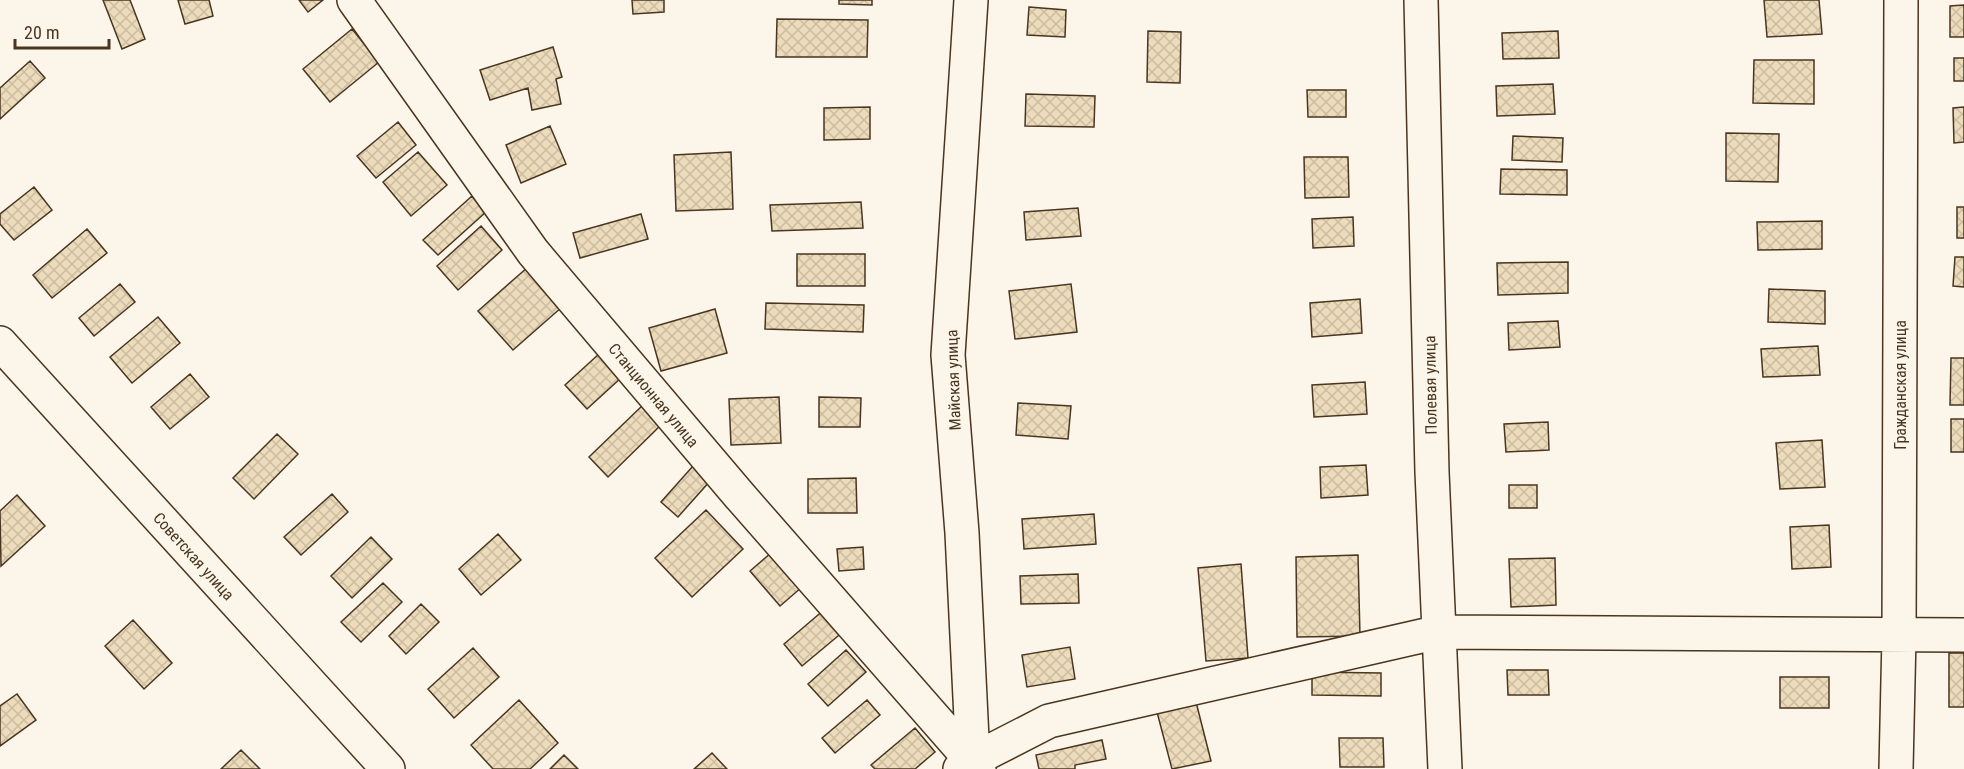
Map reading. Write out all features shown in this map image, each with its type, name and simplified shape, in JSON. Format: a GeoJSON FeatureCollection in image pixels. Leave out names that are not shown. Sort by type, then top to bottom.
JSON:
{"type":"FeatureCollection","features":[{"type":"Feature","properties":{"kind":"street","name":"Станционная улица"},"geometry":{"type":"LineString","coordinates":[[354,0],[533,252],[971,766]]}},
{"type":"Feature","properties":{"kind":"street","name":"Майская улица"},"geometry":{"type":"LineString","coordinates":[[971,0],[948,355],[962,533],[971,766]]}},
{"type":"Feature","properties":{"kind":"street","name":"Полевая улица"},"geometry":{"type":"LineString","coordinates":[[1421,0],[1432,472],[1445,769]]}},
{"type":"Feature","properties":{"kind":"street","name":"Гражданская улица"},"geometry":{"type":"LineString","coordinates":[[1896,769],[1899,636],[1901,0]]}},
{"type":"Feature","properties":{"kind":"street","name":"Советская улица"},"geometry":{"type":"LineString","coordinates":[[0,343],[388,769]]}},
{"type":"Feature","properties":{"kind":"street"},"geometry":{"type":"LineString","coordinates":[[971,766],[1049,721],[1439,632],[1964,635]]}},
{"type":"Feature","properties":{"kind":"building"},"geometry":{"type":"Polygon","coordinates":[[[103,0],[130,0],[145,39],[122,49],[103,0]]]}},
{"type":"Feature","properties":{"kind":"building"},"geometry":{"type":"Polygon","coordinates":[[[178,0],[209,0],[213,16],[185,24],[178,0]]]}},
{"type":"Feature","properties":{"kind":"building"},"geometry":{"type":"Polygon","coordinates":[[[299,0],[323,0],[308,12],[299,0]]]}},
{"type":"Feature","properties":{"kind":"building"},"geometry":{"type":"Polygon","coordinates":[[[632,0],[664,0],[664,12],[633,14],[632,0]]]}},
{"type":"Feature","properties":{"kind":"building"},"geometry":{"type":"Polygon","coordinates":[[[839,0],[872,0],[872,5],[839,4],[839,0]]]}},
{"type":"Feature","properties":{"kind":"building"},"geometry":{"type":"Polygon","coordinates":[[[1764,0],[1819,0],[1822,34],[1767,37],[1764,0]]]}},
{"type":"Feature","properties":{"kind":"building"},"geometry":{"type":"Polygon","coordinates":[[[1964,5],[1964,37],[1950,37],[1950,6],[1964,5]]]}},
{"type":"Feature","properties":{"kind":"building"},"geometry":{"type":"Polygon","coordinates":[[[1029,7],[1066,10],[1065,37],[1027,35],[1029,7]]]}},
{"type":"Feature","properties":{"kind":"building"},"geometry":{"type":"Polygon","coordinates":[[[777,19],[868,20],[867,57],[776,57],[777,19]]]}},
{"type":"Feature","properties":{"kind":"building"},"geometry":{"type":"Polygon","coordinates":[[[352,29],[379,62],[330,102],[303,69],[352,29]]]}},
{"type":"Feature","properties":{"kind":"building"},"geometry":{"type":"Polygon","coordinates":[[[1148,31],[1181,32],[1180,83],[1147,82],[1148,31]]]}},
{"type":"Feature","properties":{"kind":"building"},"geometry":{"type":"Polygon","coordinates":[[[1558,31],[1559,58],[1503,59],[1502,33],[1558,31]]]}},
{"type":"Feature","properties":{"kind":"building"},"geometry":{"type":"Polygon","coordinates":[[[553,47],[562,77],[556,79],[561,104],[532,110],[528,88],[490,100],[480,70],[553,47]]]}},
{"type":"Feature","properties":{"kind":"building"},"geometry":{"type":"Polygon","coordinates":[[[1954,58],[1964,58],[1964,81],[1954,81],[1954,58]]]}},
{"type":"Feature","properties":{"kind":"building"},"geometry":{"type":"Polygon","coordinates":[[[1754,60],[1814,60],[1814,104],[1753,103],[1754,60]]]}},
{"type":"Feature","properties":{"kind":"building"},"geometry":{"type":"Polygon","coordinates":[[[30,61],[45,78],[0,119],[0,88],[30,61]]]}},
{"type":"Feature","properties":{"kind":"building"},"geometry":{"type":"Polygon","coordinates":[[[1553,84],[1555,114],[1497,116],[1496,86],[1553,84]]]}},
{"type":"Feature","properties":{"kind":"building"},"geometry":{"type":"Polygon","coordinates":[[[1307,90],[1346,90],[1346,117],[1308,117],[1307,90]]]}},
{"type":"Feature","properties":{"kind":"building"},"geometry":{"type":"Polygon","coordinates":[[[1026,94],[1095,96],[1094,127],[1025,126],[1026,94]]]}},
{"type":"Feature","properties":{"kind":"building"},"geometry":{"type":"Polygon","coordinates":[[[870,107],[870,139],[824,140],[824,108],[870,107]]]}},
{"type":"Feature","properties":{"kind":"building"},"geometry":{"type":"Polygon","coordinates":[[[1964,107],[1964,142],[1954,143],[1953,108],[1964,107]]]}},
{"type":"Feature","properties":{"kind":"building"},"geometry":{"type":"Polygon","coordinates":[[[398,122],[416,145],[376,178],[357,156],[398,122]]]}},
{"type":"Feature","properties":{"kind":"building"},"geometry":{"type":"Polygon","coordinates":[[[550,126],[566,164],[521,183],[506,145],[550,126]]]}},
{"type":"Feature","properties":{"kind":"building"},"geometry":{"type":"Polygon","coordinates":[[[1726,133],[1779,134],[1778,182],[1726,181],[1726,133]]]}},
{"type":"Feature","properties":{"kind":"building"},"geometry":{"type":"Polygon","coordinates":[[[1513,136],[1563,138],[1562,162],[1512,160],[1513,136]]]}},
{"type":"Feature","properties":{"kind":"building"},"geometry":{"type":"Polygon","coordinates":[[[418,152],[447,185],[411,216],[383,182],[418,152]]]}},
{"type":"Feature","properties":{"kind":"building"},"geometry":{"type":"Polygon","coordinates":[[[731,152],[733,209],[676,211],[674,155],[731,152]]]}},
{"type":"Feature","properties":{"kind":"building"},"geometry":{"type":"Polygon","coordinates":[[[1304,157],[1348,157],[1349,197],[1305,198],[1304,157]]]}},
{"type":"Feature","properties":{"kind":"building"},"geometry":{"type":"Polygon","coordinates":[[[1501,169],[1567,170],[1567,195],[1500,194],[1501,169]]]}},
{"type":"Feature","properties":{"kind":"building"},"geometry":{"type":"Polygon","coordinates":[[[34,187],[52,210],[14,240],[0,224],[0,214],[34,187]]]}},
{"type":"Feature","properties":{"kind":"building"},"geometry":{"type":"Polygon","coordinates":[[[472,196],[486,212],[438,255],[423,240],[472,196]]]}},
{"type":"Feature","properties":{"kind":"building"},"geometry":{"type":"Polygon","coordinates":[[[861,202],[863,228],[772,231],[770,205],[861,202]]]}},
{"type":"Feature","properties":{"kind":"building"},"geometry":{"type":"Polygon","coordinates":[[[1957,207],[1964,207],[1964,238],[1957,238],[1957,207]]]}},
{"type":"Feature","properties":{"kind":"building"},"geometry":{"type":"Polygon","coordinates":[[[1078,208],[1081,236],[1026,240],[1024,212],[1078,208]]]}},
{"type":"Feature","properties":{"kind":"building"},"geometry":{"type":"Polygon","coordinates":[[[641,214],[648,239],[580,258],[573,233],[641,214]]]}},
{"type":"Feature","properties":{"kind":"building"},"geometry":{"type":"Polygon","coordinates":[[[1353,217],[1354,246],[1313,248],[1312,219],[1353,217]]]}},
{"type":"Feature","properties":{"kind":"building"},"geometry":{"type":"Polygon","coordinates":[[[1822,221],[1822,249],[1758,250],[1757,222],[1822,221]]]}},
{"type":"Feature","properties":{"kind":"building"},"geometry":{"type":"Polygon","coordinates":[[[481,226],[502,250],[458,290],[437,266],[481,226]]]}},
{"type":"Feature","properties":{"kind":"building"},"geometry":{"type":"Polygon","coordinates":[[[87,229],[107,253],[52,298],[33,275],[87,229]]]}},
{"type":"Feature","properties":{"kind":"building"},"geometry":{"type":"Polygon","coordinates":[[[797,254],[865,254],[865,286],[797,286],[797,254]]]}},
{"type":"Feature","properties":{"kind":"building"},"geometry":{"type":"Polygon","coordinates":[[[1955,257],[1964,257],[1964,287],[1953,286],[1955,257]]]}},
{"type":"Feature","properties":{"kind":"building"},"geometry":{"type":"Polygon","coordinates":[[[1568,262],[1568,293],[1498,295],[1497,263],[1568,262]]]}},
{"type":"Feature","properties":{"kind":"building"},"geometry":{"type":"Polygon","coordinates":[[[528,267],[562,307],[513,350],[478,311],[528,267]]]}},
{"type":"Feature","properties":{"kind":"building"},"geometry":{"type":"Polygon","coordinates":[[[120,284],[135,302],[94,336],[79,318],[120,284]]]}},
{"type":"Feature","properties":{"kind":"building"},"geometry":{"type":"Polygon","coordinates":[[[1071,284],[1077,332],[1015,339],[1009,291],[1071,284]]]}},
{"type":"Feature","properties":{"kind":"building"},"geometry":{"type":"Polygon","coordinates":[[[1769,289],[1825,291],[1825,324],[1768,322],[1769,289]]]}},
{"type":"Feature","properties":{"kind":"building"},"geometry":{"type":"Polygon","coordinates":[[[1360,299],[1362,333],[1312,337],[1310,303],[1360,299]]]}},
{"type":"Feature","properties":{"kind":"building"},"geometry":{"type":"Polygon","coordinates":[[[766,303],[864,305],[863,332],[765,329],[766,303]]]}},
{"type":"Feature","properties":{"kind":"building"},"geometry":{"type":"Polygon","coordinates":[[[715,309],[727,353],[661,371],[649,328],[715,309]]]}},
{"type":"Feature","properties":{"kind":"building"},"geometry":{"type":"Polygon","coordinates":[[[158,317],[180,343],[132,383],[110,357],[158,317]]]}},
{"type":"Feature","properties":{"kind":"building"},"geometry":{"type":"Polygon","coordinates":[[[1558,321],[1560,347],[1509,350],[1508,323],[1558,321]]]}},
{"type":"Feature","properties":{"kind":"building"},"geometry":{"type":"Polygon","coordinates":[[[1818,346],[1820,375],[1763,377],[1761,349],[1818,346]]]}},
{"type":"Feature","properties":{"kind":"building"},"geometry":{"type":"Polygon","coordinates":[[[600,353],[622,377],[587,409],[565,385],[600,353]]]}},
{"type":"Feature","properties":{"kind":"building"},"geometry":{"type":"Polygon","coordinates":[[[1951,358],[1964,358],[1964,405],[1950,405],[1951,358]]]}},
{"type":"Feature","properties":{"kind":"building"},"geometry":{"type":"Polygon","coordinates":[[[190,374],[209,397],[170,429],[151,407],[190,374]]]}},
{"type":"Feature","properties":{"kind":"building"},"geometry":{"type":"Polygon","coordinates":[[[1365,382],[1367,414],[1314,417],[1312,385],[1365,382]]]}},
{"type":"Feature","properties":{"kind":"building"},"geometry":{"type":"Polygon","coordinates":[[[779,397],[781,443],[731,445],[729,399],[779,397]]]}},
{"type":"Feature","properties":{"kind":"building"},"geometry":{"type":"Polygon","coordinates":[[[819,397],[861,398],[860,427],[819,427],[819,397]]]}},
{"type":"Feature","properties":{"kind":"building"},"geometry":{"type":"Polygon","coordinates":[[[1018,403],[1071,406],[1068,439],[1016,435],[1018,403]]]}},
{"type":"Feature","properties":{"kind":"building"},"geometry":{"type":"Polygon","coordinates":[[[644,404],[663,423],[608,477],[589,457],[644,404]]]}},
{"type":"Feature","properties":{"kind":"building"},"geometry":{"type":"Polygon","coordinates":[[[1951,419],[1964,419],[1964,452],[1951,452],[1951,419]]]}},
{"type":"Feature","properties":{"kind":"building"},"geometry":{"type":"Polygon","coordinates":[[[1548,422],[1549,450],[1506,452],[1504,424],[1548,422]]]}},
{"type":"Feature","properties":{"kind":"building"},"geometry":{"type":"Polygon","coordinates":[[[277,434],[298,454],[254,499],[233,478],[277,434]]]}},
{"type":"Feature","properties":{"kind":"building"},"geometry":{"type":"Polygon","coordinates":[[[1822,440],[1825,487],[1780,489],[1776,443],[1822,440]]]}},
{"type":"Feature","properties":{"kind":"building"},"geometry":{"type":"Polygon","coordinates":[[[1366,465],[1368,495],[1321,498],[1320,467],[1366,465]]]}},
{"type":"Feature","properties":{"kind":"building"},"geometry":{"type":"Polygon","coordinates":[[[693,466],[710,481],[678,517],[661,502],[693,466]]]}},
{"type":"Feature","properties":{"kind":"building"},"geometry":{"type":"Polygon","coordinates":[[[856,478],[857,513],[808,513],[808,479],[856,478]]]}},
{"type":"Feature","properties":{"kind":"building"},"geometry":{"type":"Polygon","coordinates":[[[1509,485],[1537,485],[1537,508],[1509,508],[1509,485]]]}},
{"type":"Feature","properties":{"kind":"building"},"geometry":{"type":"Polygon","coordinates":[[[332,494],[348,512],[301,555],[284,537],[332,494]]]}},
{"type":"Feature","properties":{"kind":"building"},"geometry":{"type":"Polygon","coordinates":[[[17,495],[45,526],[1,566],[0,511],[17,495]]]}},
{"type":"Feature","properties":{"kind":"building"},"geometry":{"type":"Polygon","coordinates":[[[706,510],[743,549],[692,597],[655,558],[706,510]]]}},
{"type":"Feature","properties":{"kind":"building"},"geometry":{"type":"Polygon","coordinates":[[[1094,514],[1096,544],[1024,549],[1022,519],[1094,514]]]}},
{"type":"Feature","properties":{"kind":"building"},"geometry":{"type":"Polygon","coordinates":[[[1829,525],[1831,567],[1792,569],[1790,527],[1829,525]]]}},
{"type":"Feature","properties":{"kind":"building"},"geometry":{"type":"Polygon","coordinates":[[[498,534],[521,560],[481,595],[459,569],[498,534]]]}},
{"type":"Feature","properties":{"kind":"building"},"geometry":{"type":"Polygon","coordinates":[[[371,537],[392,559],[352,598],[331,576],[371,537]]]}},
{"type":"Feature","properties":{"kind":"building"},"geometry":{"type":"Polygon","coordinates":[[[863,547],[864,569],[839,571],[837,549],[863,547]]]}},
{"type":"Feature","properties":{"kind":"building"},"geometry":{"type":"Polygon","coordinates":[[[772,552],[802,587],[780,606],[750,571],[772,552]]]}},
{"type":"Feature","properties":{"kind":"building"},"geometry":{"type":"Polygon","coordinates":[[[1358,555],[1360,636],[1297,637],[1296,557],[1358,555]]]}},
{"type":"Feature","properties":{"kind":"building"},"geometry":{"type":"Polygon","coordinates":[[[1555,558],[1556,605],[1511,607],[1509,559],[1555,558]]]}},
{"type":"Feature","properties":{"kind":"building"},"geometry":{"type":"Polygon","coordinates":[[[1241,564],[1248,658],[1206,661],[1198,568],[1241,564]]]}},
{"type":"Feature","properties":{"kind":"building"},"geometry":{"type":"Polygon","coordinates":[[[1078,574],[1079,603],[1021,604],[1020,576],[1078,574]]]}},
{"type":"Feature","properties":{"kind":"building"},"geometry":{"type":"Polygon","coordinates":[[[383,583],[402,602],[361,642],[341,622],[383,583]]]}},
{"type":"Feature","properties":{"kind":"building"},"geometry":{"type":"Polygon","coordinates":[[[421,604],[439,622],[406,654],[389,636],[421,604]]]}},
{"type":"Feature","properties":{"kind":"building"},"geometry":{"type":"Polygon","coordinates":[[[825,609],[844,631],[802,666],[784,644],[825,609]]]}},
{"type":"Feature","properties":{"kind":"building"},"geometry":{"type":"Polygon","coordinates":[[[133,620],[172,663],[144,689],[105,646],[133,620]]]}},
{"type":"Feature","properties":{"kind":"building"},"geometry":{"type":"Polygon","coordinates":[[[1070,647],[1075,679],[1027,687],[1022,655],[1070,647]]]}},
{"type":"Feature","properties":{"kind":"building"},"geometry":{"type":"Polygon","coordinates":[[[473,648],[499,677],[454,718],[428,689],[473,648]]]}},
{"type":"Feature","properties":{"kind":"building"},"geometry":{"type":"Polygon","coordinates":[[[846,650],[866,672],[828,706],[808,684],[846,650]]]}},
{"type":"Feature","properties":{"kind":"building"},"geometry":{"type":"Polygon","coordinates":[[[1949,653],[1964,653],[1964,707],[1949,707],[1949,653]]]}},
{"type":"Feature","properties":{"kind":"building"},"geometry":{"type":"Polygon","coordinates":[[[1507,670],[1548,670],[1549,695],[1508,695],[1507,670]]]}},
{"type":"Feature","properties":{"kind":"building"},"geometry":{"type":"Polygon","coordinates":[[[1312,672],[1381,673],[1381,696],[1312,695],[1312,672]]]}},
{"type":"Feature","properties":{"kind":"building"},"geometry":{"type":"Polygon","coordinates":[[[1780,677],[1829,677],[1829,708],[1780,708],[1780,677]]]}},
{"type":"Feature","properties":{"kind":"building"},"geometry":{"type":"Polygon","coordinates":[[[17,694],[36,720],[0,746],[0,706],[17,694]]]}},
{"type":"Feature","properties":{"kind":"building"},"geometry":{"type":"Polygon","coordinates":[[[519,700],[558,743],[530,769],[493,769],[471,745],[519,700]]]}},
{"type":"Feature","properties":{"kind":"building"},"geometry":{"type":"Polygon","coordinates":[[[867,700],[880,715],[835,753],[822,738],[867,700]]]}},
{"type":"Feature","properties":{"kind":"building"},"geometry":{"type":"Polygon","coordinates":[[[1196,702],[1211,761],[1172,769],[1157,712],[1196,702]]]}},
{"type":"Feature","properties":{"kind":"building"},"geometry":{"type":"Polygon","coordinates":[[[915,728],[935,752],[915,769],[875,769],[871,765],[915,728]]]}},
{"type":"Feature","properties":{"kind":"building"},"geometry":{"type":"Polygon","coordinates":[[[1339,738],[1383,738],[1384,767],[1340,767],[1339,738]]]}},
{"type":"Feature","properties":{"kind":"building"},"geometry":{"type":"Polygon","coordinates":[[[1102,740],[1106,759],[1075,765],[1075,769],[1039,769],[1036,755],[1102,740]]]}},
{"type":"Feature","properties":{"kind":"building"},"geometry":{"type":"Polygon","coordinates":[[[241,750],[260,769],[221,769],[241,750]]]}},
{"type":"Feature","properties":{"kind":"building"},"geometry":{"type":"Polygon","coordinates":[[[712,753],[727,769],[694,769],[712,753]]]}},
{"type":"Feature","properties":{"kind":"building"},"geometry":{"type":"Polygon","coordinates":[[[564,755],[578,769],[550,769],[564,755]]]}}]}
